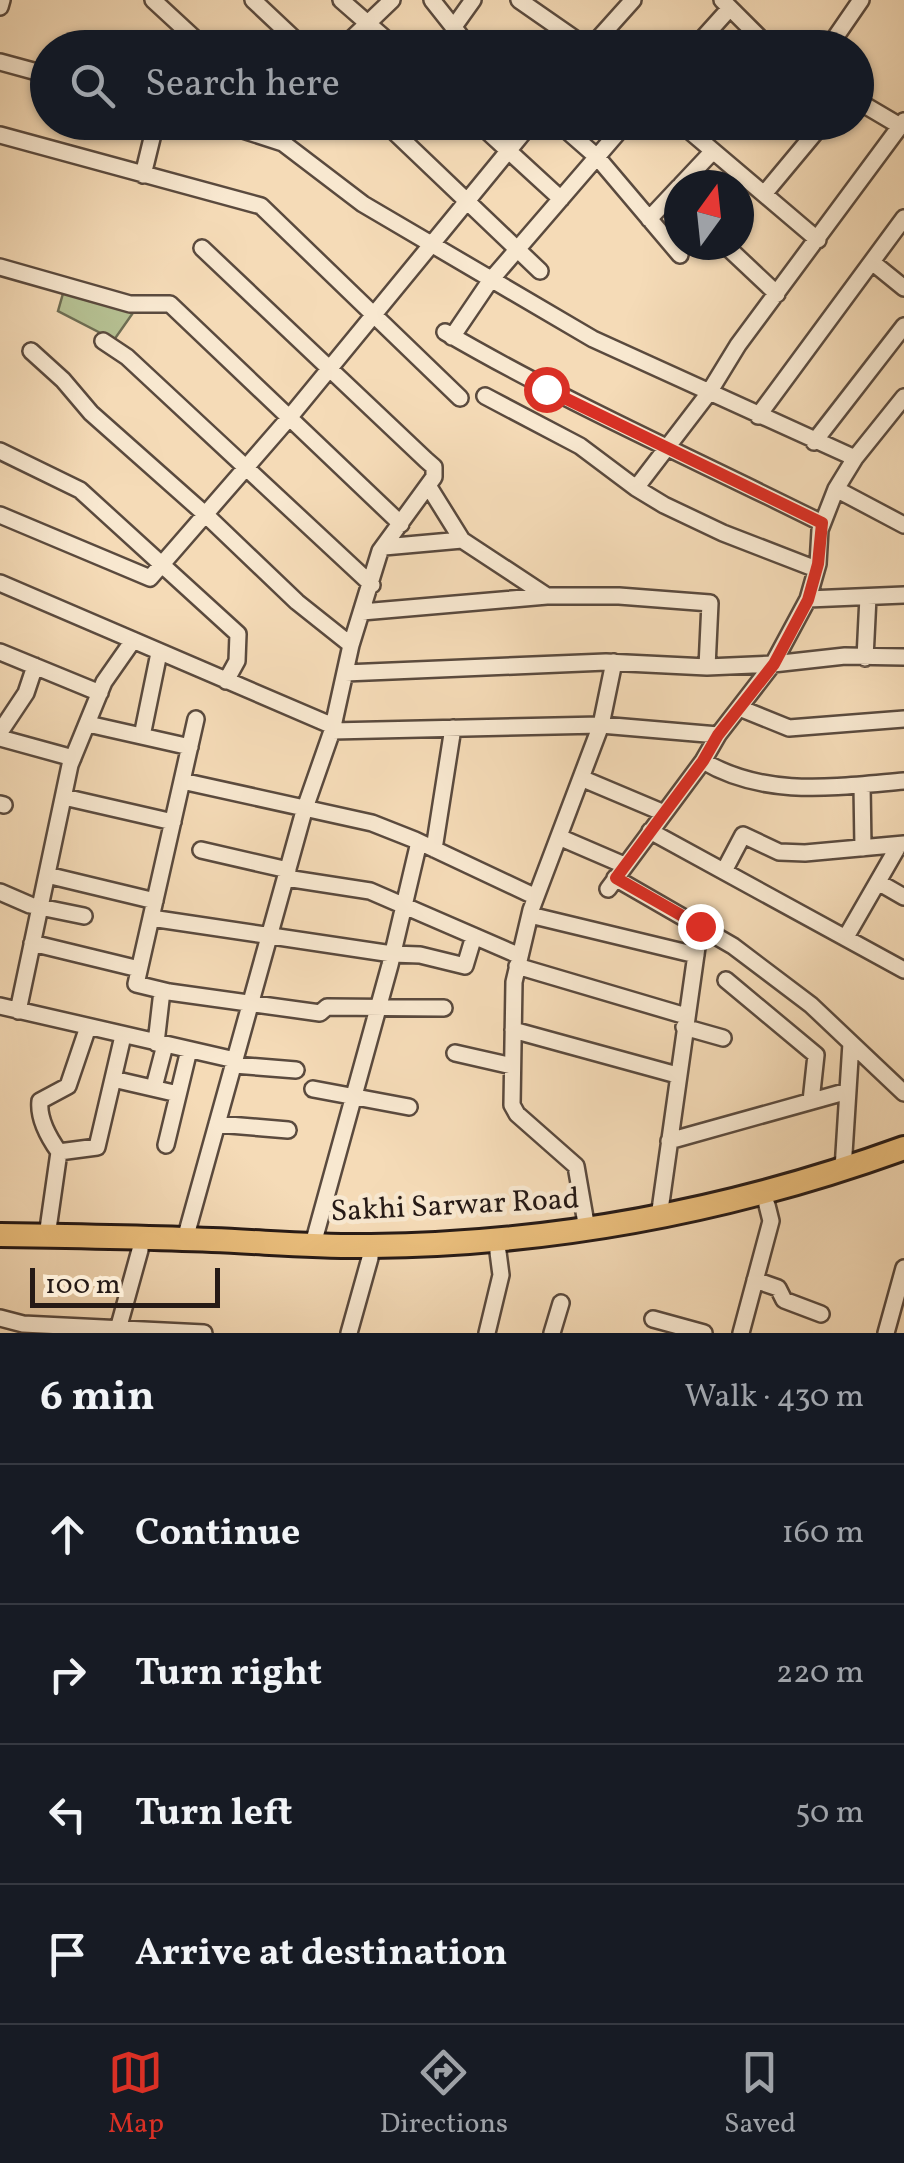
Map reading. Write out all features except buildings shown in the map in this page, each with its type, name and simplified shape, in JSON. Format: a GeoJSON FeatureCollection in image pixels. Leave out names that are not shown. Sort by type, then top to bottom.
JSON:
{"type":"FeatureCollection","features":[{"type":"Feature","properties":{"kind":"highway","name":"Sakhi Sarwar Road"},"geometry":{"type":"LineString","coordinates":[[0,1235],[313,1244],[370,1252],[705,1214],[904,1148]]}},
{"type":"Feature","properties":{"kind":"highway"},"geometry":{"type":"LineString","coordinates":[[0,1246],[498,1252],[620,1237],[705,1214],[766,1205],[904,1162]]}},
{"type":"Feature","properties":{"kind":"street"},"geometry":{"type":"LineString","coordinates":[[152,0],[185,30]]}},
{"type":"Feature","properties":{"kind":"street"},"geometry":{"type":"LineString","coordinates":[[253,0],[285,30]]}},
{"type":"Feature","properties":{"kind":"street"},"geometry":{"type":"LineString","coordinates":[[341,0],[377,30]]}},
{"type":"Feature","properties":{"kind":"street"},"geometry":{"type":"LineString","coordinates":[[362,30],[391,0]]}},
{"type":"Feature","properties":{"kind":"street"},"geometry":{"type":"LineString","coordinates":[[432,0],[454,28],[473,0]]}},
{"type":"Feature","properties":{"kind":"street"},"geometry":{"type":"LineString","coordinates":[[520,0],[563,30]]}},
{"type":"Feature","properties":{"kind":"street"},"geometry":{"type":"LineString","coordinates":[[606,30],[633,0]]}},
{"type":"Feature","properties":{"kind":"street"},"geometry":{"type":"LineString","coordinates":[[840,30],[861,0]]}},
{"type":"Feature","properties":{"kind":"street"},"geometry":{"type":"LineString","coordinates":[[707,30],[726,4],[752,30]]}},
{"type":"Feature","properties":{"kind":"street"},"geometry":{"type":"LineString","coordinates":[[0,62],[30,70]]}},
{"type":"Feature","properties":{"kind":"street"},"geometry":{"type":"LineString","coordinates":[[636,488],[902,123],[874,109]]}},
{"type":"Feature","properties":{"kind":"street"},"geometry":{"type":"LineString","coordinates":[[0,136],[261,206],[460,398]]}},
{"type":"Feature","properties":{"kind":"street"},"geometry":{"type":"LineString","coordinates":[[143,176],[152,140]]}},
{"type":"Feature","properties":{"kind":"street"},"geometry":{"type":"LineString","coordinates":[[282,140],[363,204],[593,339],[855,458]]}},
{"type":"Feature","properties":{"kind":"street"},"geometry":{"type":"LineString","coordinates":[[403,140],[540,270]]}},
{"type":"Feature","properties":{"kind":"street"},"geometry":{"type":"LineString","coordinates":[[496,140],[561,200]]}},
{"type":"Feature","properties":{"kind":"street"},"geometry":{"type":"LineString","coordinates":[[0,515],[150,578],[289,418],[519,140]]}},
{"type":"Feature","properties":{"kind":"street"},"geometry":{"type":"LineString","coordinates":[[577,140],[664,236]]}},
{"type":"Feature","properties":{"kind":"street"},"geometry":{"type":"LineString","coordinates":[[612,140],[448,334],[578,406],[822,523]]}},
{"type":"Feature","properties":{"kind":"street"},"geometry":{"type":"LineString","coordinates":[[699,140],[818,240]]}},
{"type":"Feature","properties":{"kind":"street"},"geometry":{"type":"LineString","coordinates":[[764,194],[809,140]]}},
{"type":"Feature","properties":{"kind":"street"},"geometry":{"type":"LineString","coordinates":[[696,170],[712,151]]}},
{"type":"Feature","properties":{"kind":"street"},"geometry":{"type":"LineString","coordinates":[[650,219],[664,206]]}},
{"type":"Feature","properties":{"kind":"street"},"geometry":{"type":"LineString","coordinates":[[758,416],[904,218]]}},
{"type":"Feature","properties":{"kind":"street"},"geometry":{"type":"LineString","coordinates":[[186,1239],[362,612],[384,547],[434,477],[434,468],[202,248]]}},
{"type":"Feature","properties":{"kind":"street"},"geometry":{"type":"LineString","coordinates":[[741,260],[777,294]]}},
{"type":"Feature","properties":{"kind":"street"},"geometry":{"type":"LineString","coordinates":[[872,262],[904,288]]}},
{"type":"Feature","properties":{"kind":"street"},"geometry":{"type":"LineString","coordinates":[[0,267],[130,304],[170,304],[401,524]]}},
{"type":"Feature","properties":{"kind":"street"},"geometry":{"type":"LineString","coordinates":[[814,442],[904,326]]}},
{"type":"Feature","properties":{"kind":"street"},"geometry":{"type":"LineString","coordinates":[[102,342],[128,357],[372,585]]}},
{"type":"Feature","properties":{"kind":"street"},"geometry":{"type":"LineString","coordinates":[[31,351],[91,413],[297,602],[352,645]]}},
{"type":"Feature","properties":{"kind":"street"},"geometry":{"type":"LineString","coordinates":[[485,396],[580,446],[636,488],[722,534],[816,570]]}},
{"type":"Feature","properties":{"kind":"street"},"geometry":{"type":"LineString","coordinates":[[616,877],[774,664],[808,600],[822,523],[836,489],[855,458],[904,397]]}},
{"type":"Feature","properties":{"kind":"street"},"geometry":{"type":"LineString","coordinates":[[0,451],[80,490],[238,634],[236,661],[226,681]]}},
{"type":"Feature","properties":{"kind":"street"},"geometry":{"type":"LineString","coordinates":[[429,488],[462,540],[546,596]]}},
{"type":"Feature","properties":{"kind":"street"},"geometry":{"type":"LineString","coordinates":[[836,489],[904,525]]}},
{"type":"Feature","properties":{"kind":"street"},"geometry":{"type":"LineString","coordinates":[[384,547],[462,540]]}},
{"type":"Feature","properties":{"kind":"street"},"geometry":{"type":"LineString","coordinates":[[0,583],[332,729],[601,725],[718,735]]}},
{"type":"Feature","properties":{"kind":"street"},"geometry":{"type":"LineString","coordinates":[[808,600],[904,595]]}},
{"type":"Feature","properties":{"kind":"street"},"geometry":{"type":"LineString","coordinates":[[362,612],[546,596],[619,596],[710,603],[708,667]]}},
{"type":"Feature","properties":{"kind":"street"},"geometry":{"type":"LineString","coordinates":[[865,658],[868,597]]}},
{"type":"Feature","properties":{"kind":"street"},"geometry":{"type":"LineString","coordinates":[[18,1010],[73,758],[100,693],[132,642]]}},
{"type":"Feature","properties":{"kind":"street"},"geometry":{"type":"LineString","coordinates":[[0,652],[100,693]]}},
{"type":"Feature","properties":{"kind":"street"},"geometry":{"type":"LineString","coordinates":[[142,736],[159,653]]}},
{"type":"Feature","properties":{"kind":"street"},"geometry":{"type":"LineString","coordinates":[[344,672],[614,662],[708,667],[845,656],[904,657]]}},
{"type":"Feature","properties":{"kind":"street"},"geometry":{"type":"LineString","coordinates":[[587,1229],[576,1166],[518,1114],[512,1104],[514,982],[530,915],[601,725],[614,662]]}},
{"type":"Feature","properties":{"kind":"street"},"geometry":{"type":"LineString","coordinates":[[35,666],[26,694],[1,729],[73,758]]}},
{"type":"Feature","properties":{"kind":"street"},"geometry":{"type":"LineString","coordinates":[[742,709],[789,728],[904,719]]}},
{"type":"Feature","properties":{"kind":"street"},"geometry":{"type":"LineString","coordinates":[[196,719],[136,984],[320,1013],[327,1007],[444,1008]]}},
{"type":"Feature","properties":{"kind":"street"},"geometry":{"type":"LineString","coordinates":[[88,724],[190,747]]}},
{"type":"Feature","properties":{"kind":"street"},"geometry":{"type":"LineString","coordinates":[[313,1244],[404,905],[427,845],[454,728]]}},
{"type":"Feature","properties":{"kind":"street"},"geometry":{"type":"LineString","coordinates":[[703,761],[725,774],[785,788],[904,782]]}},
{"type":"Feature","properties":{"kind":"street"},"geometry":{"type":"LineString","coordinates":[[581,778],[664,813]]}},
{"type":"Feature","properties":{"kind":"street"},"geometry":{"type":"LineString","coordinates":[[182,781],[372,824],[427,845],[536,898]]}},
{"type":"Feature","properties":{"kind":"street"},"geometry":{"type":"LineString","coordinates":[[862,785],[863,848]]}},
{"type":"Feature","properties":{"kind":"street"},"geometry":{"type":"LineString","coordinates":[[64,796],[173,822]]}},
{"type":"Feature","properties":{"kind":"street"},"geometry":{"type":"LineString","coordinates":[[650,830],[904,970]]}},
{"type":"Feature","properties":{"kind":"street"},"geometry":{"type":"LineString","coordinates":[[724,870],[743,835],[779,852],[902,844]]}},
{"type":"Feature","properties":{"kind":"street"},"geometry":{"type":"LineString","coordinates":[[559,837],[616,877],[733,946],[811,1004],[904,1093]]}},
{"type":"Feature","properties":{"kind":"street"},"geometry":{"type":"LineString","coordinates":[[846,937],[902,844]]}},
{"type":"Feature","properties":{"kind":"street"},"geometry":{"type":"LineString","coordinates":[[201,850],[287,874],[370,891],[474,936],[518,961],[723,1038]]}},
{"type":"Feature","properties":{"kind":"street"},"geometry":{"type":"LineString","coordinates":[[46,875],[153,909],[270,936],[466,966],[474,936]]}},
{"type":"Feature","properties":{"kind":"street"},"geometry":{"type":"LineString","coordinates":[[878,882],[904,897]]}},
{"type":"Feature","properties":{"kind":"street"},"geometry":{"type":"LineString","coordinates":[[0,892],[40,907],[84,916]]}},
{"type":"Feature","properties":{"kind":"street"},"geometry":{"type":"LineString","coordinates":[[530,915],[696,955]]}},
{"type":"Feature","properties":{"kind":"street"},"geometry":{"type":"LineString","coordinates":[[659,1217],[700,926]]}},
{"type":"Feature","properties":{"kind":"street"},"geometry":{"type":"LineString","coordinates":[[32,944],[139,969]]}},
{"type":"Feature","properties":{"kind":"street"},"geometry":{"type":"LineString","coordinates":[[726,980],[816,1054],[811,1101]]}},
{"type":"Feature","properties":{"kind":"street"},"geometry":{"type":"LineString","coordinates":[[154,1087],[162,991]]}},
{"type":"Feature","properties":{"kind":"street"},"geometry":{"type":"LineString","coordinates":[[0,1006],[234,1062],[296,1070]]}},
{"type":"Feature","properties":{"kind":"street"},"geometry":{"type":"LineString","coordinates":[[47,1236],[60,1152],[50,1140],[38,1111],[40,1100],[68,1086],[88,1027]]}},
{"type":"Feature","properties":{"kind":"street"},"geometry":{"type":"LineString","coordinates":[[513,1030],[678,1075]]}},
{"type":"Feature","properties":{"kind":"street"},"geometry":{"type":"LineString","coordinates":[[60,1152],[96,1147],[123,1036]]}},
{"type":"Feature","properties":{"kind":"street"},"geometry":{"type":"LineString","coordinates":[[843,1169],[851,1043]]}},
{"type":"Feature","properties":{"kind":"street"},"geometry":{"type":"LineString","coordinates":[[166,1145],[189,1050]]}},
{"type":"Feature","properties":{"kind":"street"},"geometry":{"type":"LineString","coordinates":[[455,1052],[512,1066]]}},
{"type":"Feature","properties":{"kind":"street"},"geometry":{"type":"LineString","coordinates":[[113,1079],[178,1094]]}},
{"type":"Feature","properties":{"kind":"street"},"geometry":{"type":"LineString","coordinates":[[312,1089],[410,1106]]}},
{"type":"Feature","properties":{"kind":"street"},"geometry":{"type":"LineString","coordinates":[[668,1140],[848,1091]]}},
{"type":"Feature","properties":{"kind":"street"},"geometry":{"type":"LineString","coordinates":[[217,1124],[288,1130]]}},
{"type":"Feature","properties":{"kind":"street"},"geometry":{"type":"LineString","coordinates":[[741,1333],[771,1221],[766,1205]]}},
{"type":"Feature","properties":{"kind":"street"},"geometry":{"type":"LineString","coordinates":[[117,1331],[140,1250]]}},
{"type":"Feature","properties":{"kind":"street"},"geometry":{"type":"LineString","coordinates":[[349,1333],[370,1252]]}},
{"type":"Feature","properties":{"kind":"street"},"geometry":{"type":"LineString","coordinates":[[487,1333],[502,1275],[498,1252]]}},
{"type":"Feature","properties":{"kind":"street"},"geometry":{"type":"LineString","coordinates":[[886,1333],[899,1304],[904,1268]]}},
{"type":"Feature","properties":{"kind":"street"},"geometry":{"type":"LineString","coordinates":[[755,1280],[778,1288],[784,1300],[821,1314]]}},
{"type":"Feature","properties":{"kind":"street"},"geometry":{"type":"LineString","coordinates":[[552,1333],[561,1303]]}},
{"type":"Feature","properties":{"kind":"street"},"geometry":{"type":"LineString","coordinates":[[0,1318],[23,1324],[117,1331],[204,1332]]}},
{"type":"Feature","properties":{"kind":"street"},"geometry":{"type":"LineString","coordinates":[[652,1319],[704,1333]]}},
{"type":"Feature","properties":{"kind":"green space"},"geometry":{"type":"Polygon","coordinates":[[[64,290],[135,310],[114,340],[58,311],[64,290]]]}},
{"type":"Feature","properties":{"kind":"route"},"geometry":{"type":"LineString","coordinates":[[546,389],[822,523],[818,564],[808,600],[774,664],[616,878],[700,926]]}}]}
